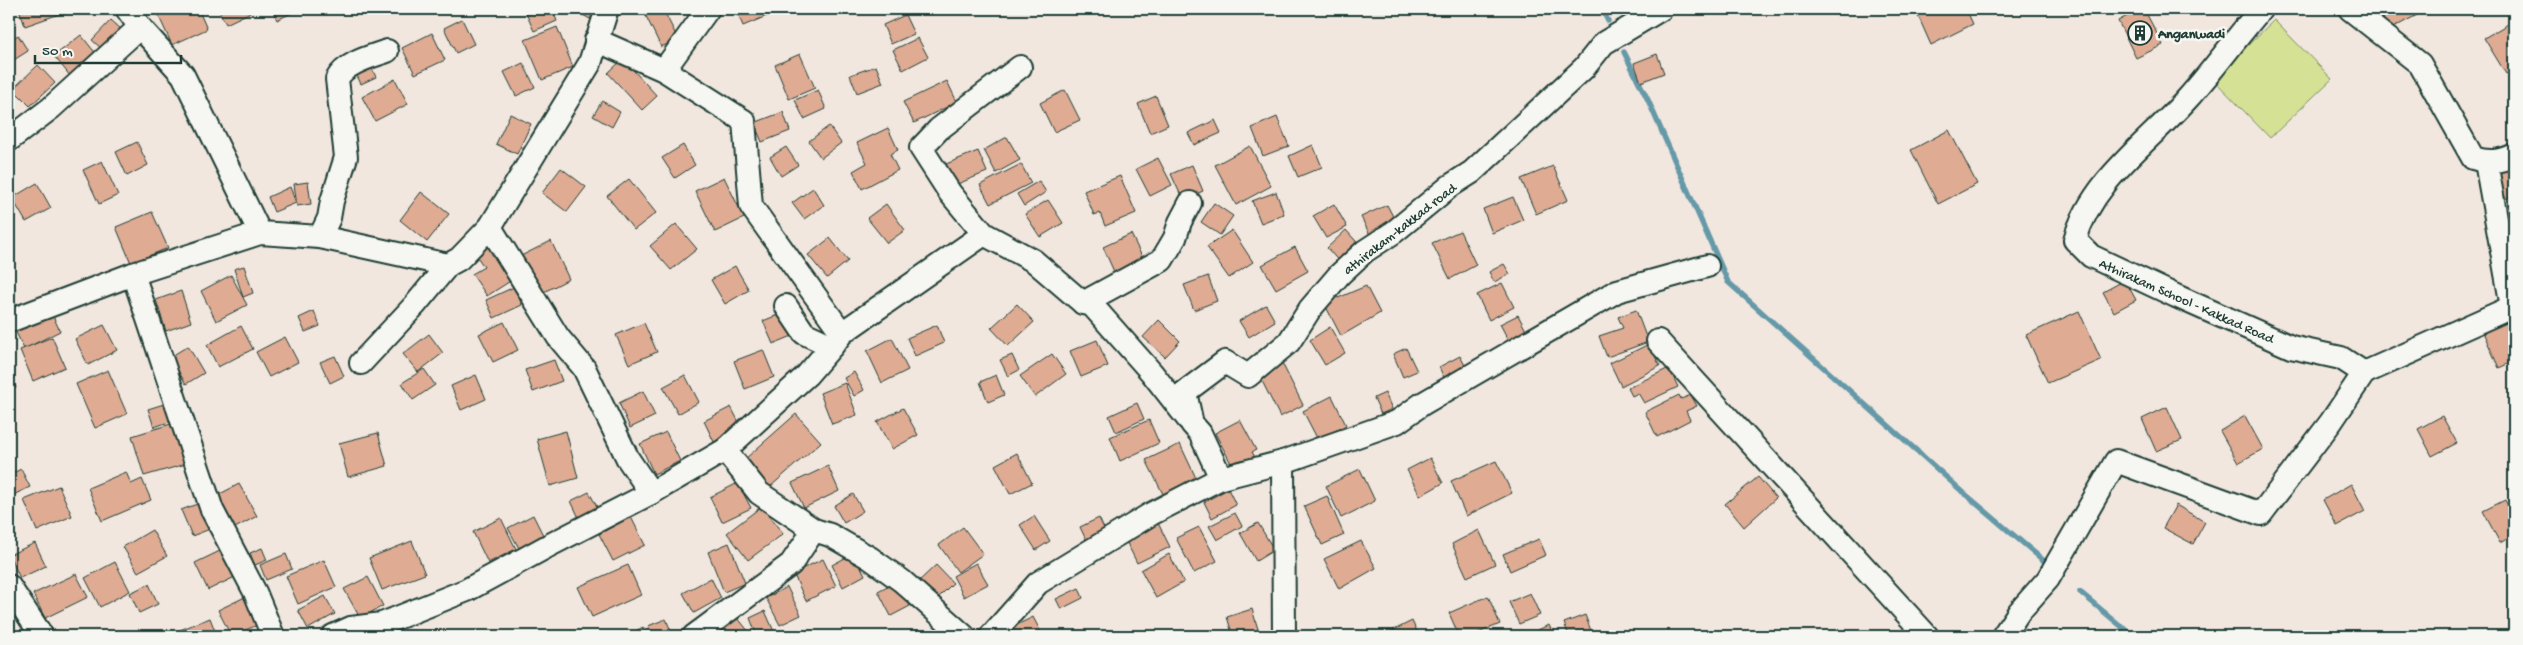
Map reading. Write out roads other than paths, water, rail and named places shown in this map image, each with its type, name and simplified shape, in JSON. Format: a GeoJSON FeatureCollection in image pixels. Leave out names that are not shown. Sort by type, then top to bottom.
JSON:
{"type":"FeatureCollection","features":[{"type":"Feature","properties":{"kind":"street"},"geometry":{"type":"LineString","coordinates":[[127,9],[140,27],[183,75],[260,233]]}},
{"type":"Feature","properties":{"kind":"street"},"geometry":{"type":"LineString","coordinates":[[361,363],[415,305],[448,265],[459,259],[490,227],[590,63],[607,9]]}},
{"type":"Feature","properties":{"kind":"street"},"geometry":{"type":"LineString","coordinates":[[664,70],[708,9]]}},
{"type":"Feature","properties":{"kind":"street","name":"athirakam-kakkad road"},"geometry":{"type":"LineString","coordinates":[[1222,478],[1200,433],[1192,424],[1185,392],[1224,362],[1248,376],[1289,342],[1310,308],[1339,275],[1365,251],[1394,232],[1450,186],[1472,172],[1584,68],[1604,43],[1661,9]]}},
{"type":"Feature","properties":{"kind":"street","name":"Athirakam School - Kakkad Road"},"geometry":{"type":"LineString","coordinates":[[2261,9],[2188,98],[2104,185],[2081,218],[2075,240],[2091,256],[2176,296],[2291,347],[2341,358],[2364,373]]}},
{"type":"Feature","properties":{"kind":"street"},"geometry":{"type":"LineString","coordinates":[[2350,9],[2420,64],[2473,158],[2486,162],[2500,162],[2514,155]]}},
{"type":"Feature","properties":{"kind":"street"},"geometry":{"type":"LineString","coordinates":[[9,140],[51,108],[140,27]]}},
{"type":"Feature","properties":{"kind":"street"},"geometry":{"type":"LineString","coordinates":[[596,40],[664,70],[744,121],[751,206],[837,339]]}},
{"type":"Feature","properties":{"kind":"street"},"geometry":{"type":"LineString","coordinates":[[320,237],[330,218],[332,201],[346,157],[337,79],[340,72],[350,66],[386,51]]}},
{"type":"Feature","properties":{"kind":"street"},"geometry":{"type":"LineString","coordinates":[[1020,67],[939,129],[921,148],[950,193],[984,234],[1034,261],[1083,302],[1091,304],[1152,373],[1192,424]]}},
{"type":"Feature","properties":{"kind":"street"},"geometry":{"type":"LineString","coordinates":[[2003,636],[2019,612],[2048,579],[2116,461],[2260,514],[2331,422],[2364,373],[2513,310],[2486,162]]}},
{"type":"Feature","properties":{"kind":"street"},"geometry":{"type":"LineString","coordinates":[[1083,302],[1162,260],[1175,238],[1180,222],[1190,203]]}},
{"type":"Feature","properties":{"kind":"street"},"geometry":{"type":"LineString","coordinates":[[490,227],[558,337],[584,368],[628,459],[651,493]]}},
{"type":"Feature","properties":{"kind":"street"},"geometry":{"type":"LineString","coordinates":[[9,321],[133,274],[260,233],[320,237],[448,265]]}},
{"type":"Feature","properties":{"kind":"street"},"geometry":{"type":"LineString","coordinates":[[333,636],[351,628],[382,624],[467,590],[651,493],[725,450],[807,375],[837,339],[984,234]]}},
{"type":"Feature","properties":{"kind":"street"},"geometry":{"type":"LineString","coordinates":[[991,636],[1038,583],[1151,514],[1222,478],[1282,462],[1397,422],[1422,404],[1617,291],[1707,266]]}},
{"type":"Feature","properties":{"kind":"street"},"geometry":{"type":"LineString","coordinates":[[133,274],[212,510],[255,592],[273,636]]}},
{"type":"Feature","properties":{"kind":"street"},"geometry":{"type":"LineString","coordinates":[[786,306],[804,334],[837,339]]}},
{"type":"Feature","properties":{"kind":"street"},"geometry":{"type":"LineString","coordinates":[[1658,341],[1927,636]]}},
{"type":"Feature","properties":{"kind":"street"},"geometry":{"type":"LineString","coordinates":[[725,450],[759,493],[814,530],[830,535],[878,564],[902,582],[964,636]]}},
{"type":"Feature","properties":{"kind":"street"},"geometry":{"type":"LineString","coordinates":[[1282,462],[1284,636]]}},
{"type":"Feature","properties":{"kind":"street"},"geometry":{"type":"LineString","coordinates":[[694,636],[791,564],[814,530]]}},
{"type":"Feature","properties":{"kind":"street"},"geometry":{"type":"LineString","coordinates":[[9,586],[42,636]]}},
{"type":"Feature","properties":{"kind":"waterway"},"geometry":{"type":"LineString","coordinates":[[1602,9],[1608,21]]}},
{"type":"Feature","properties":{"kind":"waterway"},"geometry":{"type":"LineString","coordinates":[[1624,52],[1648,100],[1728,282],[1964,493],[2050,566]]}},
{"type":"Feature","properties":{"kind":"waterway"},"geometry":{"type":"LineString","coordinates":[[2080,592],[2133,636]]}},
{"type":"Feature","properties":{"kind":"place","name":"Anganwadi"},"geometry":{"type":"Point","coordinates":[2140,33]}}]}
